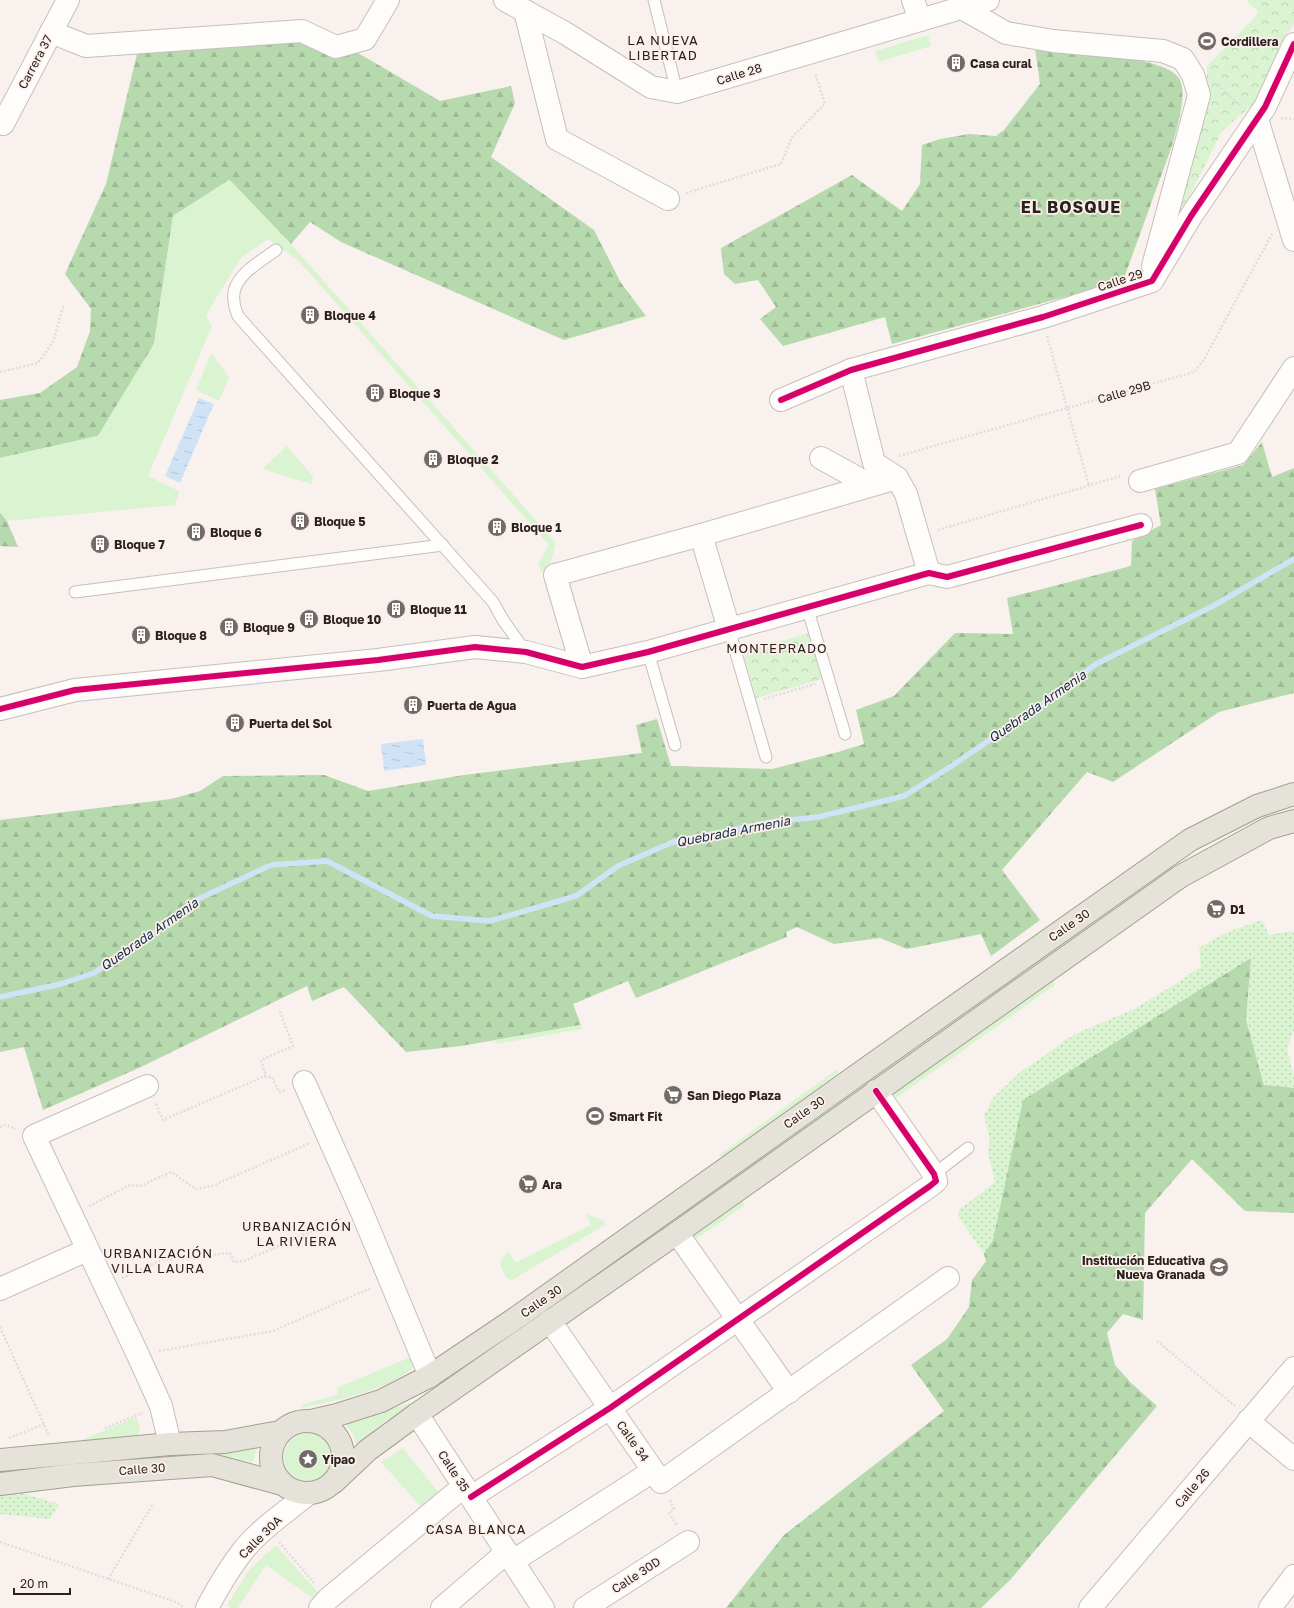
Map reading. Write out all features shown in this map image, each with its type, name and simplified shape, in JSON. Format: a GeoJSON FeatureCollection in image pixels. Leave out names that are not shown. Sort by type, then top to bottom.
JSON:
{"type":"FeatureCollection","features":[{"type":"Feature","properties":{"kind":"main road","name":"Calle 30"},"geometry":{"type":"LineString","coordinates":[[311,1421],[337,1415],[381,1401],[430,1376],[522,1314],[1190,840],[1257,806],[1294,794]]}},
{"type":"Feature","properties":{"kind":"main road","name":"Calle 30"},"geometry":{"type":"LineString","coordinates":[[334,1482],[368,1450],[417,1414],[550,1322],[1180,876],[1269,828],[1292,822]]}},
{"type":"Feature","properties":{"kind":"main road"},"geometry":{"type":"LineString","coordinates":[[300,1421],[311,1421],[324,1424],[335,1433],[342,1444],[344,1457],[342,1471],[334,1482],[323,1490],[308,1494],[294,1491],[282,1484],[274,1472],[270,1459],[273,1445],[280,1432],[289,1425],[300,1421]]}},
{"type":"Feature","properties":{"kind":"main road","name":"Calle 30"},"geometry":{"type":"LineString","coordinates":[[0,1460],[170,1444],[225,1442],[280,1432]]}},
{"type":"Feature","properties":{"kind":"main road","name":"Calle 30"},"geometry":{"type":"LineString","coordinates":[[0,1484],[74,1475],[212,1465],[282,1484]]}},
{"type":"Feature","properties":{"kind":"street","name":"Carrera 37"},"geometry":{"type":"LineString","coordinates":[[3,124],[68,0]]}},
{"type":"Feature","properties":{"kind":"street"},"geometry":{"type":"LineString","coordinates":[[51,32],[86,46],[302,31],[336,47],[365,39],[388,0]]}},
{"type":"Feature","properties":{"kind":"street","name":"Calle 28"},"geometry":{"type":"LineString","coordinates":[[505,0],[565,33],[651,87],[677,92],[809,53],[917,10],[962,8],[988,0]]}},
{"type":"Feature","properties":{"kind":"street"},"geometry":{"type":"LineString","coordinates":[[962,8],[1006,34],[1054,41],[1163,50],[1183,59],[1193,76],[1198,95],[1154,259],[1152,281]]}},
{"type":"Feature","properties":{"kind":"street"},"geometry":{"type":"LineString","coordinates":[[525,11],[557,139],[668,199]]}},
{"type":"Feature","properties":{"kind":"street","name":"Calle 29"},"geometry":{"type":"LineString","coordinates":[[781,400],[851,370],[1042,317],[1152,281],[1191,216],[1265,107],[1294,44]]}},
{"type":"Feature","properties":{"kind":"street"},"geometry":{"type":"LineString","coordinates":[[1257,119],[1294,240]]}},
{"type":"Feature","properties":{"kind":"street"},"geometry":{"type":"LineString","coordinates":[[1140,481],[1238,453],[1294,368]]}},
{"type":"Feature","properties":{"kind":"street"},"geometry":{"type":"LineString","coordinates":[[851,370],[874,463],[897,478],[906,494],[929,573]]}},
{"type":"Feature","properties":{"kind":"street"},"geometry":{"type":"LineString","coordinates":[[821,458],[870,485]]}},
{"type":"Feature","properties":{"kind":"street"},"geometry":{"type":"LineString","coordinates":[[582,667],[555,575],[701,535],[897,478]]}},
{"type":"Feature","properties":{"kind":"street"},"geometry":{"type":"LineString","coordinates":[[0,709],[75,690],[378,660],[475,647],[526,652],[582,667],[648,652],[929,573],[947,577],[1140,525]]}},
{"type":"Feature","properties":{"kind":"street"},"geometry":{"type":"LineString","coordinates":[[701,535],[728,629]]}},
{"type":"Feature","properties":{"kind":"street"},"geometry":{"type":"LineString","coordinates":[[304,1082],[361,1210],[430,1376]]}},
{"type":"Feature","properties":{"kind":"street"},"geometry":{"type":"LineString","coordinates":[[147,1086],[34,1136],[87,1250],[138,1354],[160,1406],[170,1444]]}},
{"type":"Feature","properties":{"kind":"street"},"geometry":{"type":"LineString","coordinates":[[324,1604],[467,1492],[610,1408],[936,1181],[934,1174],[876,1091]]}},
{"type":"Feature","properties":{"kind":"street"},"geometry":{"type":"LineString","coordinates":[[677,1232],[790,1392]]}},
{"type":"Feature","properties":{"kind":"street"},"geometry":{"type":"LineString","coordinates":[[0,1288],[87,1250]]}},
{"type":"Feature","properties":{"kind":"street"},"geometry":{"type":"LineString","coordinates":[[442,1608],[510,1557],[657,1477],[790,1392],[948,1278]]}},
{"type":"Feature","properties":{"kind":"street","name":"Calle 34"},"geometry":{"type":"LineString","coordinates":[[550,1322],[657,1477]]}},
{"type":"Feature","properties":{"kind":"street","name":"Calle 26"},"geometry":{"type":"LineString","coordinates":[[1090,1608],[1294,1368]]}},
{"type":"Feature","properties":{"kind":"street","name":"Calle 35"},"geometry":{"type":"LineString","coordinates":[[417,1414],[543,1608]]}},
{"type":"Feature","properties":{"kind":"street"},"geometry":{"type":"LineString","coordinates":[[1248,1421],[1294,1460]]}},
{"type":"Feature","properties":{"kind":"street","name":"Calle 30A"},"geometry":{"type":"LineString","coordinates":[[207,1608],[227,1573],[246,1547],[266,1527],[308,1494]]}},
{"type":"Feature","properties":{"kind":"street","name":"Calle 30D"},"geometry":{"type":"LineString","coordinates":[[585,1608],[688,1542]]}},
{"type":"Feature","properties":{"kind":"street"},"geometry":{"type":"LineString","coordinates":[[1270,1608],[1294,1576]]}},
{"type":"Feature","properties":{"kind":"lane"},"geometry":{"type":"LineString","coordinates":[[654,0],[677,92]]}},
{"type":"Feature","properties":{"kind":"lane"},"geometry":{"type":"LineString","coordinates":[[276,250],[243,276],[236,285],[233,299],[238,316],[493,602],[502,620],[526,652]]}},
{"type":"Feature","properties":{"kind":"lane"},"geometry":{"type":"LineString","coordinates":[[75,592],[443,545]]}},
{"type":"Feature","properties":{"kind":"lane"},"geometry":{"type":"LineString","coordinates":[[807,607],[845,734]]}},
{"type":"Feature","properties":{"kind":"lane"},"geometry":{"type":"LineString","coordinates":[[728,629],[766,757]]}},
{"type":"Feature","properties":{"kind":"lane"},"geometry":{"type":"LineString","coordinates":[[648,652],[675,746]]}},
{"type":"Feature","properties":{"kind":"lane"},"geometry":{"type":"LineString","coordinates":[[934,1174],[968,1148]]}},
{"type":"Feature","properties":{"kind":"path"},"geometry":{"type":"LineString","coordinates":[[668,199],[781,164],[792,137],[825,104],[809,53]]}},
{"type":"Feature","properties":{"kind":"path"},"geometry":{"type":"LineString","coordinates":[[1193,76],[1207,79],[1217,85],[1257,119]]}},
{"type":"Feature","properties":{"kind":"path"},"geometry":{"type":"LineString","coordinates":[[0,372],[38,363],[53,342],[64,304]]}},
{"type":"Feature","properties":{"kind":"path"},"geometry":{"type":"LineString","coordinates":[[1042,317],[1089,486]]}},
{"type":"Feature","properties":{"kind":"path"},"geometry":{"type":"LineString","coordinates":[[918,535],[1131,473],[1140,481]]}},
{"type":"Feature","properties":{"kind":"path"},"geometry":{"type":"LineString","coordinates":[[750,703],[829,680]]}},
{"type":"Feature","properties":{"kind":"path"},"geometry":{"type":"LineString","coordinates":[[163,1120],[266,1075],[261,1060],[293,1046],[279,1009]]}},
{"type":"Feature","properties":{"kind":"path"},"geometry":{"type":"LineString","coordinates":[[71,1215],[130,1185],[140,1186],[171,1172],[196,1189],[212,1186],[327,1136]]}},
{"type":"Feature","properties":{"kind":"path"},"geometry":{"type":"LineString","coordinates":[[105,1285],[162,1260],[230,1253],[234,1262],[244,1261],[361,1210]]}},
{"type":"Feature","properties":{"kind":"path"},"geometry":{"type":"LineString","coordinates":[[138,1354],[273,1331],[390,1280]]}},
{"type":"Feature","properties":{"kind":"path"},"geometry":{"type":"LineString","coordinates":[[0,1327],[57,1454]]}},
{"type":"Feature","properties":{"kind":"path"},"geometry":{"type":"LineString","coordinates":[[1157,1340],[1235,1406],[1248,1421]]}},
{"type":"Feature","properties":{"kind":"path"},"geometry":{"type":"LineString","coordinates":[[102,1430],[160,1406]]}},
{"type":"Feature","properties":{"kind":"path"},"geometry":{"type":"LineString","coordinates":[[7,1438],[44,1424]]}},
{"type":"Feature","properties":{"kind":"path"},"geometry":{"type":"LineString","coordinates":[[657,1477],[674,1509],[669,1513],[688,1542]]}},
{"type":"Feature","properties":{"kind":"path"},"geometry":{"type":"LineString","coordinates":[[108,1579],[152,1504]]}},
{"type":"Feature","properties":{"kind":"path"},"geometry":{"type":"LineString","coordinates":[[266,1527],[324,1604]]}},
{"type":"Feature","properties":{"kind":"path"},"geometry":{"type":"LineString","coordinates":[[0,1542],[176,1602],[185,1608]]}},
{"type":"Feature","properties":{"kind":"green space"},"geometry":{"type":"Polygon","coordinates":[[[1246,0],[1294,0],[1294,24],[1283,39],[1265,83],[1251,106],[1222,131],[1163,249],[1206,101],[1207,66],[1259,13],[1246,0]]]}},
{"type":"Feature","properties":{"kind":"green space"},"geometry":{"type":"Polygon","coordinates":[[[928,35],[931,46],[879,62],[875,51],[928,35]]]}},
{"type":"Feature","properties":{"kind":"green space"},"geometry":{"type":"Polygon","coordinates":[[[141,37],[299,38],[337,57],[353,50],[440,101],[511,86],[515,103],[491,157],[594,230],[621,283],[646,316],[564,340],[341,242],[310,222],[291,244],[229,180],[173,216],[154,344],[98,436],[0,458],[0,400],[40,393],[77,367],[90,331],[91,309],[65,274],[106,184],[141,37]]]}},
{"type":"Feature","properties":{"kind":"green space"},"geometry":{"type":"Polygon","coordinates":[[[1035,48],[1134,59],[1170,70],[1179,78],[1181,84],[1182,101],[1173,143],[1123,281],[892,344],[885,317],[783,346],[760,319],[776,307],[758,280],[735,284],[724,274],[721,248],[852,175],[902,211],[920,184],[922,145],[940,139],[969,134],[996,136],[1004,130],[1040,84],[1035,48]]]}},
{"type":"Feature","properties":{"kind":"green space"},"geometry":{"type":"Polygon","coordinates":[[[230,180],[291,244],[556,543],[549,568],[562,617],[556,619],[551,589],[538,564],[549,545],[299,261],[268,239],[240,259],[206,315],[212,326],[148,476],[179,491],[175,505],[7,521],[0,512],[0,458],[98,436],[154,344],[173,216],[230,180]]]}},
{"type":"Feature","properties":{"kind":"green space"},"geometry":{"type":"Polygon","coordinates":[[[211,353],[229,377],[219,401],[196,390],[211,353]]]}},
{"type":"Feature","properties":{"kind":"green space"},"geometry":{"type":"Polygon","coordinates":[[[1262,442],[1272,477],[1294,468],[1294,693],[1219,712],[1113,782],[1087,772],[1002,870],[1040,920],[991,956],[981,934],[907,949],[880,938],[834,944],[797,927],[786,932],[787,937],[636,998],[628,981],[573,1004],[581,1025],[461,1046],[406,1052],[344,987],[312,1001],[307,986],[141,1067],[43,1110],[24,1047],[0,1052],[0,820],[171,799],[200,791],[223,776],[324,775],[368,791],[464,775],[642,753],[636,725],[657,719],[671,766],[772,769],[838,752],[864,744],[856,710],[894,696],[955,633],[1013,634],[1007,598],[1131,566],[1132,541],[1161,525],[1155,489],[1243,465],[1262,442]]]}},
{"type":"Feature","properties":{"kind":"green space"},"geometry":{"type":"Polygon","coordinates":[[[287,446],[313,477],[312,484],[262,469],[287,446]]]}},
{"type":"Feature","properties":{"kind":"green space"},"geometry":{"type":"Polygon","coordinates":[[[0,512],[7,521],[18,547],[0,546],[0,512]]]}},
{"type":"Feature","properties":{"kind":"green space"},"geometry":{"type":"Polygon","coordinates":[[[810,633],[822,679],[756,698],[743,652],[810,633]]]}},
{"type":"Feature","properties":{"kind":"green space"},"geometry":{"type":"Polygon","coordinates":[[[1262,920],[1269,935],[1294,931],[1294,1031],[1287,1049],[1294,1075],[1294,1088],[1265,1086],[1246,1020],[1251,959],[993,1240],[984,1254],[958,1216],[959,1210],[995,1182],[988,1152],[990,1141],[984,1115],[994,1097],[1020,1072],[1061,1043],[1077,1033],[1134,1009],[1177,983],[1201,966],[1199,948],[1225,933],[1262,920]]]}},
{"type":"Feature","properties":{"kind":"green space"},"geometry":{"type":"Polygon","coordinates":[[[1077,933],[1078,934],[920,1046],[919,1045],[1077,933]]]}},
{"type":"Feature","properties":{"kind":"green space"},"geometry":{"type":"Polygon","coordinates":[[[1251,958],[1246,1020],[1264,1085],[1294,1088],[1294,1213],[1245,1211],[1192,1159],[1145,1213],[1143,1320],[1123,1314],[1107,1333],[1115,1365],[1131,1383],[1157,1406],[1011,1579],[981,1608],[726,1608],[784,1535],[944,1411],[911,1365],[947,1339],[969,1307],[972,1280],[986,1261],[984,1254],[993,1240],[1023,1100],[1251,958]]]}},
{"type":"Feature","properties":{"kind":"green space"},"geometry":{"type":"Polygon","coordinates":[[[1052,980],[1055,985],[896,1098],[892,1093],[1052,980]]]}},
{"type":"Feature","properties":{"kind":"green space"},"geometry":{"type":"Polygon","coordinates":[[[581,1025],[583,1029],[496,1044],[495,1040],[581,1025]]]}},
{"type":"Feature","properties":{"kind":"green space"},"geometry":{"type":"Polygon","coordinates":[[[910,1051],[912,1053],[617,1261],[616,1258],[910,1051]]]}},
{"type":"Feature","properties":{"kind":"green space"},"geometry":{"type":"Polygon","coordinates":[[[837,1069],[839,1072],[724,1158],[719,1155],[837,1069]]]}},
{"type":"Feature","properties":{"kind":"green space"},"geometry":{"type":"Polygon","coordinates":[[[741,1200],[745,1205],[696,1239],[693,1234],[741,1200]]]}},
{"type":"Feature","properties":{"kind":"green space"},"geometry":{"type":"Polygon","coordinates":[[[586,1214],[603,1220],[605,1225],[512,1280],[506,1278],[500,1264],[503,1257],[509,1251],[515,1263],[591,1225],[586,1214]]]}},
{"type":"Feature","properties":{"kind":"green space"},"geometry":{"type":"Polygon","coordinates":[[[411,1357],[413,1363],[412,1369],[387,1384],[359,1394],[301,1408],[301,1405],[337,1395],[338,1387],[411,1357]]]}},
{"type":"Feature","properties":{"kind":"green space"},"geometry":{"type":"Polygon","coordinates":[[[477,1359],[356,1443],[353,1434],[347,1427],[347,1424],[413,1402],[477,1359]]]}},
{"type":"Feature","properties":{"kind":"green space"},"geometry":{"type":"Polygon","coordinates":[[[136,1417],[140,1427],[137,1438],[79,1441],[136,1417]]]}},
{"type":"Feature","properties":{"kind":"green space"},"geometry":{"type":"Polygon","coordinates":[[[303,1433],[313,1433],[325,1440],[332,1452],[332,1462],[325,1474],[313,1481],[303,1481],[295,1477],[288,1470],[284,1462],[284,1452],[288,1444],[295,1437],[303,1433]]]}},
{"type":"Feature","properties":{"kind":"green space"},"geometry":{"type":"Polygon","coordinates":[[[257,1446],[253,1462],[218,1456],[197,1456],[196,1454],[257,1446]]]}},
{"type":"Feature","properties":{"kind":"green space"},"geometry":{"type":"Polygon","coordinates":[[[403,1448],[441,1496],[422,1508],[381,1462],[403,1448]]]}},
{"type":"Feature","properties":{"kind":"green space"},"geometry":{"type":"Polygon","coordinates":[[[22,1493],[59,1504],[50,1519],[0,1514],[0,1496],[22,1493]]]}},
{"type":"Feature","properties":{"kind":"green space"},"geometry":{"type":"Polygon","coordinates":[[[276,1545],[322,1597],[318,1602],[266,1565],[238,1608],[230,1608],[227,1605],[249,1570],[276,1545]]]}},
{"type":"Feature","properties":{"kind":"water"},"geometry":{"type":"Polygon","coordinates":[[[199,398],[214,404],[180,483],[165,476],[199,398]]]}},
{"type":"Feature","properties":{"kind":"water"},"geometry":{"type":"Polygon","coordinates":[[[423,739],[426,765],[384,771],[381,744],[423,739]]]}},
{"type":"Feature","properties":{"kind":"waterway","name":"Quebrada Armenia"},"geometry":{"type":"LineString","coordinates":[[0,997],[61,984],[94,973],[170,922],[194,901],[271,865],[327,861],[432,916],[490,921],[576,896],[618,866],[673,842],[771,822],[818,817],[904,796],[950,767],[1041,705],[1096,664],[1213,606],[1294,559]]}},
{"type":"Feature","properties":{"kind":"cycle path"},"geometry":{"type":"LineString","coordinates":[[781,400],[851,370],[1043,317],[1152,281],[1191,216],[1265,107],[1294,44]]}},
{"type":"Feature","properties":{"kind":"cycle path"},"geometry":{"type":"LineString","coordinates":[[0,709],[75,690],[378,660],[475,647],[526,652],[582,667],[648,652],[929,573],[947,577],[1141,525]]}},
{"type":"Feature","properties":{"kind":"cycle path"},"geometry":{"type":"LineString","coordinates":[[471,1497],[610,1408],[936,1181],[934,1174],[876,1091]]}},
{"type":"Feature","properties":{"kind":"place","name":"Cordillera"},"geometry":{"type":"Point","coordinates":[1207,41]}},
{"type":"Feature","properties":{"kind":"place","name":"Casa cural"},"geometry":{"type":"Point","coordinates":[956,63]}},
{"type":"Feature","properties":{"kind":"place","name":"Bloque 4"},"geometry":{"type":"Point","coordinates":[310,315]}},
{"type":"Feature","properties":{"kind":"place","name":"Bloque 3"},"geometry":{"type":"Point","coordinates":[375,393]}},
{"type":"Feature","properties":{"kind":"place","name":"Bloque 2"},"geometry":{"type":"Point","coordinates":[433,459]}},
{"type":"Feature","properties":{"kind":"place","name":"Bloque 5"},"geometry":{"type":"Point","coordinates":[300,521]}},
{"type":"Feature","properties":{"kind":"place","name":"Bloque 1"},"geometry":{"type":"Point","coordinates":[497,527]}},
{"type":"Feature","properties":{"kind":"place","name":"Bloque 6"},"geometry":{"type":"Point","coordinates":[196,532]}},
{"type":"Feature","properties":{"kind":"place","name":"Bloque 7"},"geometry":{"type":"Point","coordinates":[100,544]}},
{"type":"Feature","properties":{"kind":"place","name":"Bloque 11"},"geometry":{"type":"Point","coordinates":[396,609]}},
{"type":"Feature","properties":{"kind":"place","name":"Bloque 10"},"geometry":{"type":"Point","coordinates":[309,619]}},
{"type":"Feature","properties":{"kind":"place","name":"Bloque 9"},"geometry":{"type":"Point","coordinates":[229,627]}},
{"type":"Feature","properties":{"kind":"place","name":"Bloque 8"},"geometry":{"type":"Point","coordinates":[141,635]}},
{"type":"Feature","properties":{"kind":"place","name":"Puerta de Agua"},"geometry":{"type":"Point","coordinates":[413,705]}},
{"type":"Feature","properties":{"kind":"place","name":"Puerta del Sol"},"geometry":{"type":"Point","coordinates":[235,723]}},
{"type":"Feature","properties":{"kind":"place","name":"D1"},"geometry":{"type":"Point","coordinates":[1216,909]}},
{"type":"Feature","properties":{"kind":"place","name":"San Diego Plaza"},"geometry":{"type":"Point","coordinates":[673,1095]}},
{"type":"Feature","properties":{"kind":"place","name":"Smart Fit"},"geometry":{"type":"Point","coordinates":[595,1116]}},
{"type":"Feature","properties":{"kind":"place","name":"Ara"},"geometry":{"type":"Point","coordinates":[528,1184]}},
{"type":"Feature","properties":{"kind":"place","name":"Institución Educativa Nueva Granada"},"geometry":{"type":"Point","coordinates":[1219,1267]}},
{"type":"Feature","properties":{"kind":"place","name":"Yipao"},"geometry":{"type":"Point","coordinates":[308,1459]}},
{"type":"Feature","properties":{"kind":"district","name":"LA NUEVA LIBERTAD"},"geometry":{"type":"Point","coordinates":[663,48]}},
{"type":"Feature","properties":{"kind":"district","name":"EL BOSQUE"},"geometry":{"type":"Point","coordinates":[1071,207]}},
{"type":"Feature","properties":{"kind":"district","name":"MONTEPRADO"},"geometry":{"type":"Point","coordinates":[777,648]}},
{"type":"Feature","properties":{"kind":"district","name":"URBANIZACIÓN LA RIVIERA"},"geometry":{"type":"Point","coordinates":[297,1234]}},
{"type":"Feature","properties":{"kind":"district","name":"URBANIZACIÓN VILLA LAURA"},"geometry":{"type":"Point","coordinates":[158,1260]}},
{"type":"Feature","properties":{"kind":"district","name":"CASA BLANCA"},"geometry":{"type":"Point","coordinates":[476,1529]}}]}
